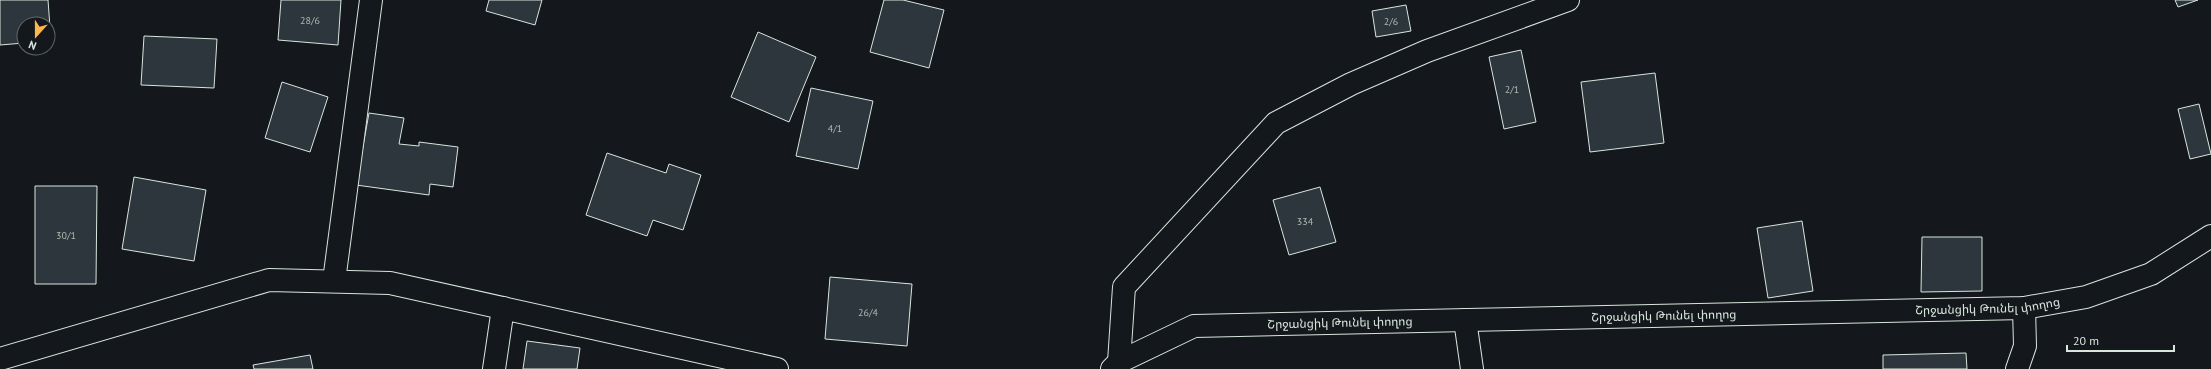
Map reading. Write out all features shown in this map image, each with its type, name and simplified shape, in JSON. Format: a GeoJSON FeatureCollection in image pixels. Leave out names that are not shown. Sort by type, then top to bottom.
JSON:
{"type":"FeatureCollection","features":[{"type":"Feature","properties":{"kind":"street"},"geometry":{"type":"LineString","coordinates":[[334,281],[371,0]]}},
{"type":"Feature","properties":{"kind":"street"},"geometry":{"type":"LineString","coordinates":[[1115,365],[1124,287],[1276,123],[1351,84],[1427,51],[1568,0]]}},
{"type":"Feature","properties":{"kind":"street","name":"Շրջանցիկ Թունել փողոց"},"geometry":{"type":"LineString","coordinates":[[1115,365],[1194,326],[2024,308],[2086,297],[2152,274],[2211,236]]}},
{"type":"Feature","properties":{"kind":"street"},"geometry":{"type":"LineString","coordinates":[[0,359],[269,280],[390,283],[777,369]]}},
{"type":"Feature","properties":{"kind":"street"},"geometry":{"type":"LineString","coordinates":[[494,369],[503,308]]}},
{"type":"Feature","properties":{"kind":"street"},"geometry":{"type":"LineString","coordinates":[[2016,369],[2025,346],[2024,308]]}},
{"type":"Feature","properties":{"kind":"street"},"geometry":{"type":"LineString","coordinates":[[1465,320],[1472,369]]}},
{"type":"Feature","properties":{"kind":"building"},"geometry":{"type":"Polygon","coordinates":[[[0,0],[48,0],[49,16],[16,16],[16,44],[0,45],[0,0]]]}},
{"type":"Feature","properties":{"kind":"building"},"geometry":{"type":"Polygon","coordinates":[[[281,0],[341,0],[338,45],[278,40],[281,0]]]}},
{"type":"Feature","properties":{"kind":"building"},"geometry":{"type":"Polygon","coordinates":[[[489,0],[542,0],[535,25],[486,11],[489,0]]]}},
{"type":"Feature","properties":{"kind":"building"},"geometry":{"type":"Polygon","coordinates":[[[884,0],[903,0],[944,10],[929,68],[870,52],[884,0]]]}},
{"type":"Feature","properties":{"kind":"building"},"geometry":{"type":"Polygon","coordinates":[[[2175,0],[2198,0],[2178,7],[2175,0]]]}},
{"type":"Feature","properties":{"kind":"building"},"geometry":{"type":"Polygon","coordinates":[[[1406,5],[1411,31],[1376,37],[1372,11],[1406,5]]]}},
{"type":"Feature","properties":{"kind":"building"},"geometry":{"type":"Polygon","coordinates":[[[758,32],[816,57],[789,122],[731,97],[758,32]]]}},
{"type":"Feature","properties":{"kind":"building"},"geometry":{"type":"Polygon","coordinates":[[[144,36],[217,39],[214,88],[141,85],[144,36]]]}},
{"type":"Feature","properties":{"kind":"building"},"geometry":{"type":"Polygon","coordinates":[[[1521,50],[1536,122],[1504,129],[1489,57],[1521,50]]]}},
{"type":"Feature","properties":{"kind":"building"},"geometry":{"type":"Polygon","coordinates":[[[1655,73],[1664,143],[1590,152],[1581,82],[1655,73]]]}},
{"type":"Feature","properties":{"kind":"building"},"geometry":{"type":"Polygon","coordinates":[[[282,82],[328,97],[310,152],[265,138],[282,82]]]}},
{"type":"Feature","properties":{"kind":"building"},"geometry":{"type":"Polygon","coordinates":[[[811,88],[873,101],[858,169],[796,156],[811,88]]]}},
{"type":"Feature","properties":{"kind":"building"},"geometry":{"type":"Polygon","coordinates":[[[2199,104],[2211,154],[2190,159],[2178,109],[2199,104]]]}},
{"type":"Feature","properties":{"kind":"building"},"geometry":{"type":"Polygon","coordinates":[[[369,113],[404,118],[399,144],[419,146],[419,142],[458,147],[453,187],[430,184],[429,195],[356,185],[369,113]]]}},
{"type":"Feature","properties":{"kind":"building"},"geometry":{"type":"Polygon","coordinates":[[[607,153],[666,173],[669,164],[701,175],[683,230],[653,220],[647,236],[586,215],[607,153]]]}},
{"type":"Feature","properties":{"kind":"building"},"geometry":{"type":"Polygon","coordinates":[[[134,177],[206,190],[194,261],[122,249],[134,177]]]}},
{"type":"Feature","properties":{"kind":"building"},"geometry":{"type":"Polygon","coordinates":[[[35,186],[97,186],[96,284],[35,284],[35,186]]]}},
{"type":"Feature","properties":{"kind":"building"},"geometry":{"type":"Polygon","coordinates":[[[1320,187],[1336,242],[1289,255],[1273,200],[1320,187]]]}},
{"type":"Feature","properties":{"kind":"building"},"geometry":{"type":"Polygon","coordinates":[[[1802,221],[1813,291],[1768,298],[1757,228],[1802,221]]]}},
{"type":"Feature","properties":{"kind":"building"},"geometry":{"type":"Polygon","coordinates":[[[1922,237],[1982,237],[1982,291],[1921,292],[1922,237]]]}},
{"type":"Feature","properties":{"kind":"building"},"geometry":{"type":"Polygon","coordinates":[[[830,277],[912,284],[907,346],[825,339],[830,277]]]}},
{"type":"Feature","properties":{"kind":"building"},"geometry":{"type":"Polygon","coordinates":[[[527,341],[580,348],[577,369],[523,369],[527,341]]]}},
{"type":"Feature","properties":{"kind":"building"},"geometry":{"type":"Polygon","coordinates":[[[1966,353],[1967,369],[1883,369],[1883,355],[1966,353]]]}},
{"type":"Feature","properties":{"kind":"building"},"geometry":{"type":"Polygon","coordinates":[[[310,355],[313,369],[254,369],[253,365],[310,355]]]}}]}
